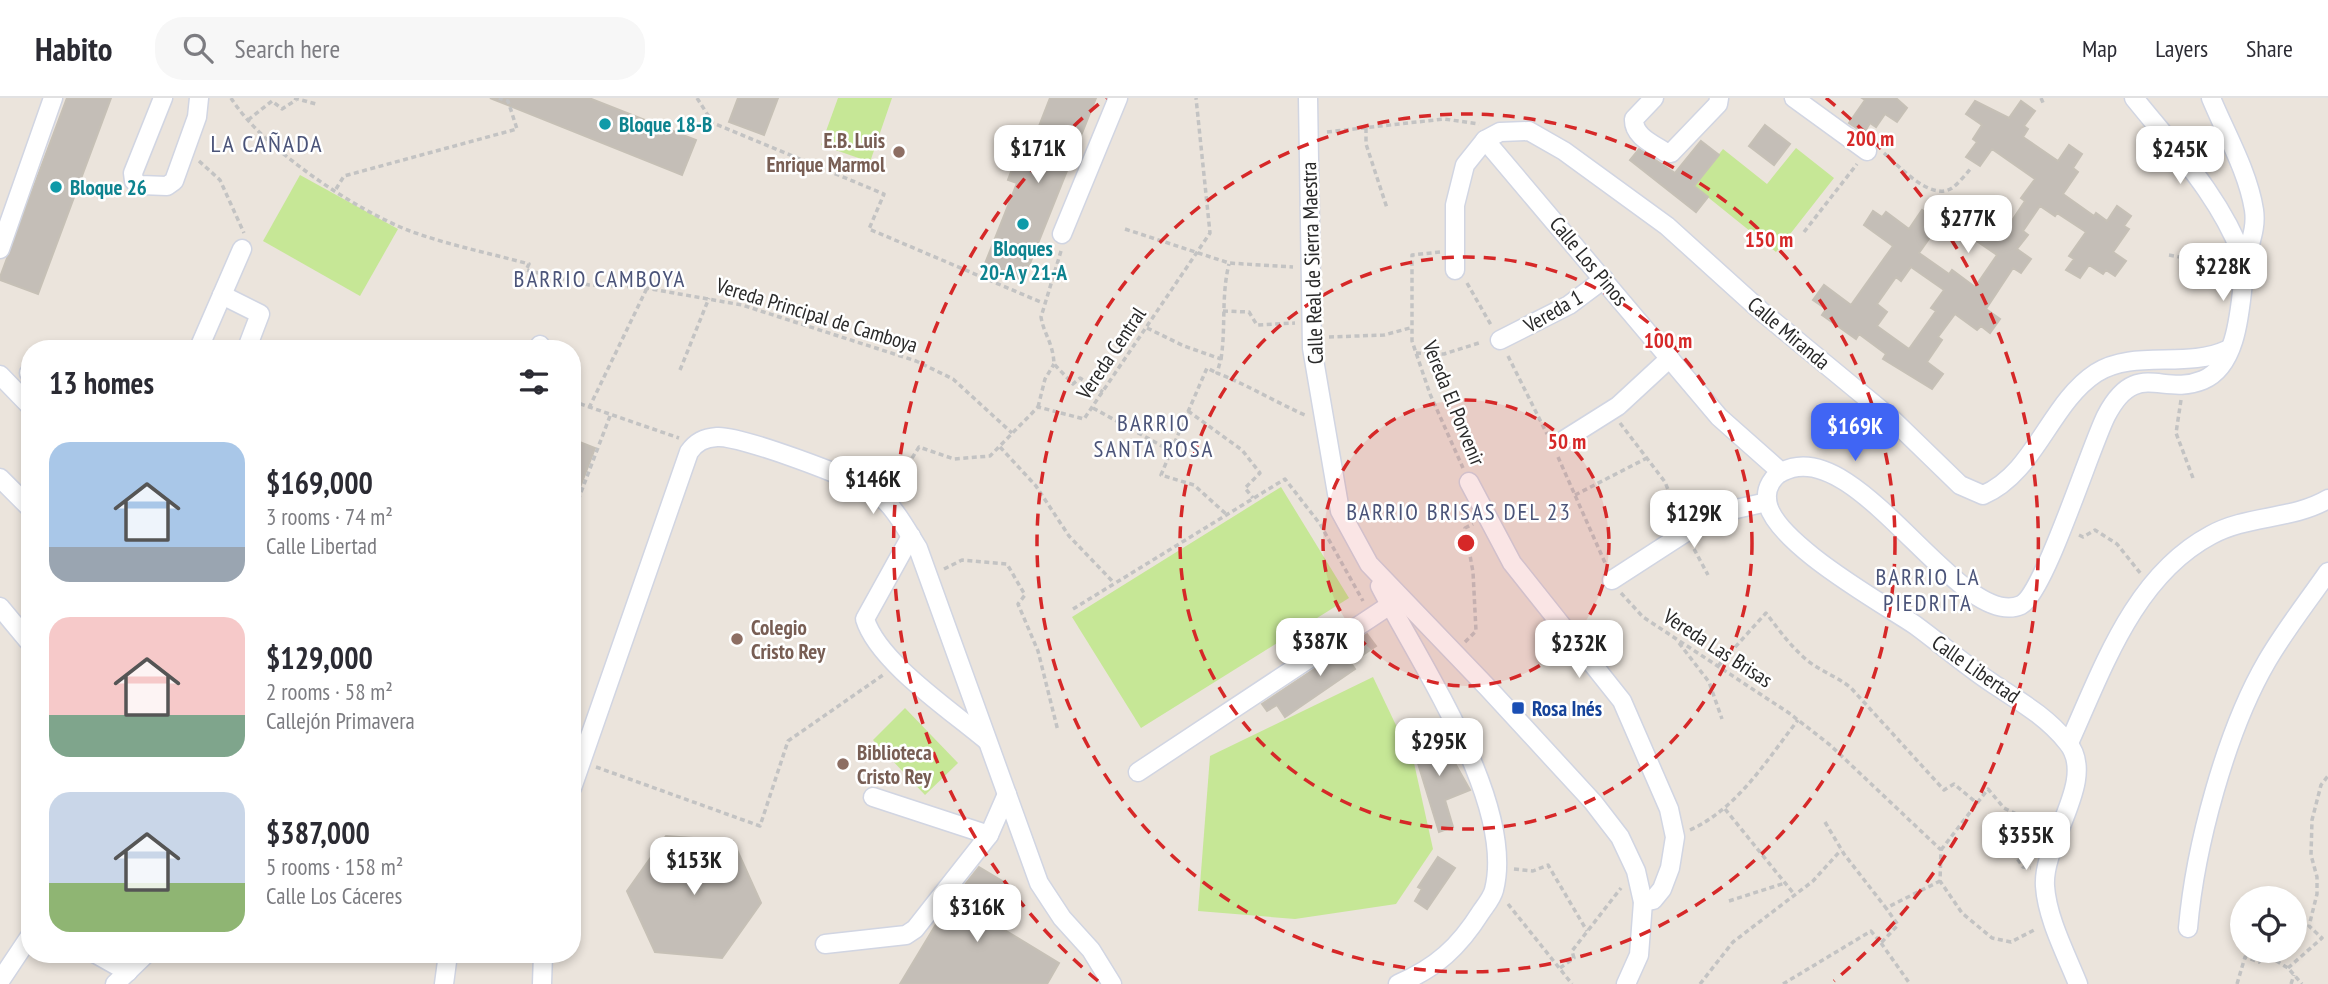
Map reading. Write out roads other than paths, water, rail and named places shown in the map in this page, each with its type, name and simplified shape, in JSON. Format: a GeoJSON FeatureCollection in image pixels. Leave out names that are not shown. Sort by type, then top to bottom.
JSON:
{"type":"FeatureCollection","features":[{"type":"Feature","properties":{"kind":"street"},"geometry":{"type":"LineString","coordinates":[[0,249],[53,98]]}},
{"type":"Feature","properties":{"kind":"street"},"geometry":{"type":"LineString","coordinates":[[163,98],[133,173],[134,181],[139,185],[169,186],[186,151],[197,117],[199,98]]}},
{"type":"Feature","properties":{"kind":"street"},"geometry":{"type":"LineString","coordinates":[[1062,234],[1118,98]]}},
{"type":"Feature","properties":{"kind":"street","name":"Calle Real de Sierra Maestra"},"geometry":{"type":"LineString","coordinates":[[1308,98],[1311,330],[1323,423],[1340,511],[1369,564],[1602,813],[1620,837],[1636,871],[1643,902],[1639,955],[1626,984]]}},
{"type":"Feature","properties":{"kind":"street"},"geometry":{"type":"LineString","coordinates":[[1654,98],[1634,119],[1634,126],[1636,132],[1665,152],[1671,153],[1718,104],[1719,98]]}},
{"type":"Feature","properties":{"kind":"street"},"geometry":{"type":"LineString","coordinates":[[1794,98],[1867,151]]}},
{"type":"Feature","properties":{"kind":"street"},"geometry":{"type":"LineString","coordinates":[[2134,98],[2198,177],[2224,218],[2244,259]]}},
{"type":"Feature","properties":{"kind":"street"},"geometry":{"type":"LineString","coordinates":[[1612,580],[1714,514],[1767,502],[1768,487],[1781,472],[1802,467],[1815,468],[1848,481],[1964,585],[1999,605],[2021,605],[2029,598],[2062,526],[2101,427],[2115,402],[2139,382],[2203,380],[2212,374],[2237,330],[2242,310],[2244,259],[2255,214],[2244,177],[2211,98]]}},
{"type":"Feature","properties":{"kind":"street","name":"Calle Miranda"},"geometry":{"type":"LineString","coordinates":[[1493,136],[1529,131],[1667,226],[1761,311],[1892,419],[1959,485],[1973,493],[1983,495],[2003,483],[2082,386],[2106,367],[2135,362],[2204,359],[2227,350]]}},
{"type":"Feature","properties":{"kind":"street"},"geometry":{"type":"LineString","coordinates":[[1455,270],[1458,182],[1472,153],[1493,136]]}},
{"type":"Feature","properties":{"kind":"street","name":"Calle Los Pinos"},"geometry":{"type":"LineString","coordinates":[[1493,136],[1604,279],[1719,417],[1781,472]]}},
{"type":"Feature","properties":{"kind":"street"},"geometry":{"type":"LineString","coordinates":[[202,340],[242,249]]}},
{"type":"Feature","properties":{"kind":"street","name":"Vereda 1"},"geometry":{"type":"LineString","coordinates":[[1499,338],[1569,305],[1604,279]]}},
{"type":"Feature","properties":{"kind":"street"},"geometry":{"type":"LineString","coordinates":[[222,295],[260,314],[250,340]]}},
{"type":"Feature","properties":{"kind":"street"},"geometry":{"type":"LineString","coordinates":[[1564,440],[1611,411],[1670,358]]}},
{"type":"Feature","properties":{"kind":"street"},"geometry":{"type":"LineString","coordinates":[[0,375],[21,396]]}},
{"type":"Feature","properties":{"kind":"street"},"geometry":{"type":"LineString","coordinates":[[581,761],[682,466],[695,443],[719,436],[732,439],[855,482],[886,500],[911,536],[931,577],[1007,794],[1048,899],[1091,950],[1112,984]]}},
{"type":"Feature","properties":{"kind":"street"},"geometry":{"type":"LineString","coordinates":[[0,478],[21,499]]}},
{"type":"Feature","properties":{"kind":"street"},"geometry":{"type":"LineString","coordinates":[[1469,482],[1512,564],[1622,701],[1669,809],[1675,837],[1670,868],[1662,889],[1653,900],[1643,902]]}},
{"type":"Feature","properties":{"kind":"street"},"geometry":{"type":"LineString","coordinates":[[2078,984],[2054,919],[2045,886],[2046,869],[2071,802],[2077,775],[2078,762],[2069,743],[2128,617],[2151,586],[2176,561],[2211,535],[2317,506],[2328,499]]}},
{"type":"Feature","properties":{"kind":"street","name":"Calle Libertad"},"geometry":{"type":"LineString","coordinates":[[1767,502],[1776,523],[1789,537],[1872,599],[2041,715],[2069,743]]}},
{"type":"Feature","properties":{"kind":"street"},"geometry":{"type":"LineString","coordinates":[[911,536],[865,619],[868,629],[898,665],[989,743]]}},
{"type":"Feature","properties":{"kind":"street"},"geometry":{"type":"LineString","coordinates":[[1369,564],[1465,742],[1489,811],[1496,843],[1494,892],[1450,954],[1423,973],[1398,984]]}},
{"type":"Feature","properties":{"kind":"street"},"geometry":{"type":"LineString","coordinates":[[2188,928],[2202,836],[2233,738],[2267,661],[2328,572]]}},
{"type":"Feature","properties":{"kind":"street"},"geometry":{"type":"LineString","coordinates":[[1138,772],[1390,605]]}},
{"type":"Feature","properties":{"kind":"street"},"geometry":{"type":"LineString","coordinates":[[0,607],[21,632]]}},
{"type":"Feature","properties":{"kind":"street"},"geometry":{"type":"LineString","coordinates":[[825,944],[906,935],[915,929],[989,835],[1007,794]]}},
{"type":"Feature","properties":{"kind":"street"},"geometry":{"type":"LineString","coordinates":[[873,797],[989,835]]}},
{"type":"Feature","properties":{"kind":"street"},"geometry":{"type":"LineString","coordinates":[[0,981],[21,950]]}},
{"type":"Feature","properties":{"kind":"street"},"geometry":{"type":"LineString","coordinates":[[112,963],[128,972]]}},
{"type":"Feature","properties":{"kind":"street"},"geometry":{"type":"LineString","coordinates":[[114,984],[137,963]]}},
{"type":"Feature","properties":{"kind":"street"},"geometry":{"type":"LineString","coordinates":[[444,984],[447,963]]}},
{"type":"Feature","properties":{"kind":"street"},"geometry":{"type":"LineString","coordinates":[[542,984],[543,963]]}},
{"type":"Feature","properties":{"kind":"place","name":"Bloque 18-B"},"geometry":{"type":"Point","coordinates":[605,124]}},
{"type":"Feature","properties":{"kind":"place","name":"E.B. Luis Enrique Marmol"},"geometry":{"type":"Point","coordinates":[899,152]}},
{"type":"Feature","properties":{"kind":"place","name":"Bloque 26"},"geometry":{"type":"Point","coordinates":[56,187]}},
{"type":"Feature","properties":{"kind":"place","name":"Bloques 20-A y 21-A"},"geometry":{"type":"Point","coordinates":[1023,224]}},
{"type":"Feature","properties":{"kind":"place","name":"Colegio Cristo Rey"},"geometry":{"type":"Point","coordinates":[737,639]}},
{"type":"Feature","properties":{"kind":"place","name":"Rosa Inés"},"geometry":{"type":"Point","coordinates":[1518,708]}},
{"type":"Feature","properties":{"kind":"place","name":"Biblioteca Cristo Rey"},"geometry":{"type":"Point","coordinates":[843,764]}},
{"type":"Feature","properties":{"kind":"district","name":"LA CAÑADA"},"geometry":{"type":"Point","coordinates":[267,143]}},
{"type":"Feature","properties":{"kind":"district","name":"BARRIO CAMBOYA"},"geometry":{"type":"Point","coordinates":[600,278]}},
{"type":"Feature","properties":{"kind":"district","name":"BARRIO SANTA ROSA"},"geometry":{"type":"Point","coordinates":[1154,435]}},
{"type":"Feature","properties":{"kind":"district","name":"BARRIO BRISAS DEL 23"},"geometry":{"type":"Point","coordinates":[1459,511]}},
{"type":"Feature","properties":{"kind":"district","name":"BARRIO LA PIEDRITA"},"geometry":{"type":"Point","coordinates":[1928,589]}}]}
